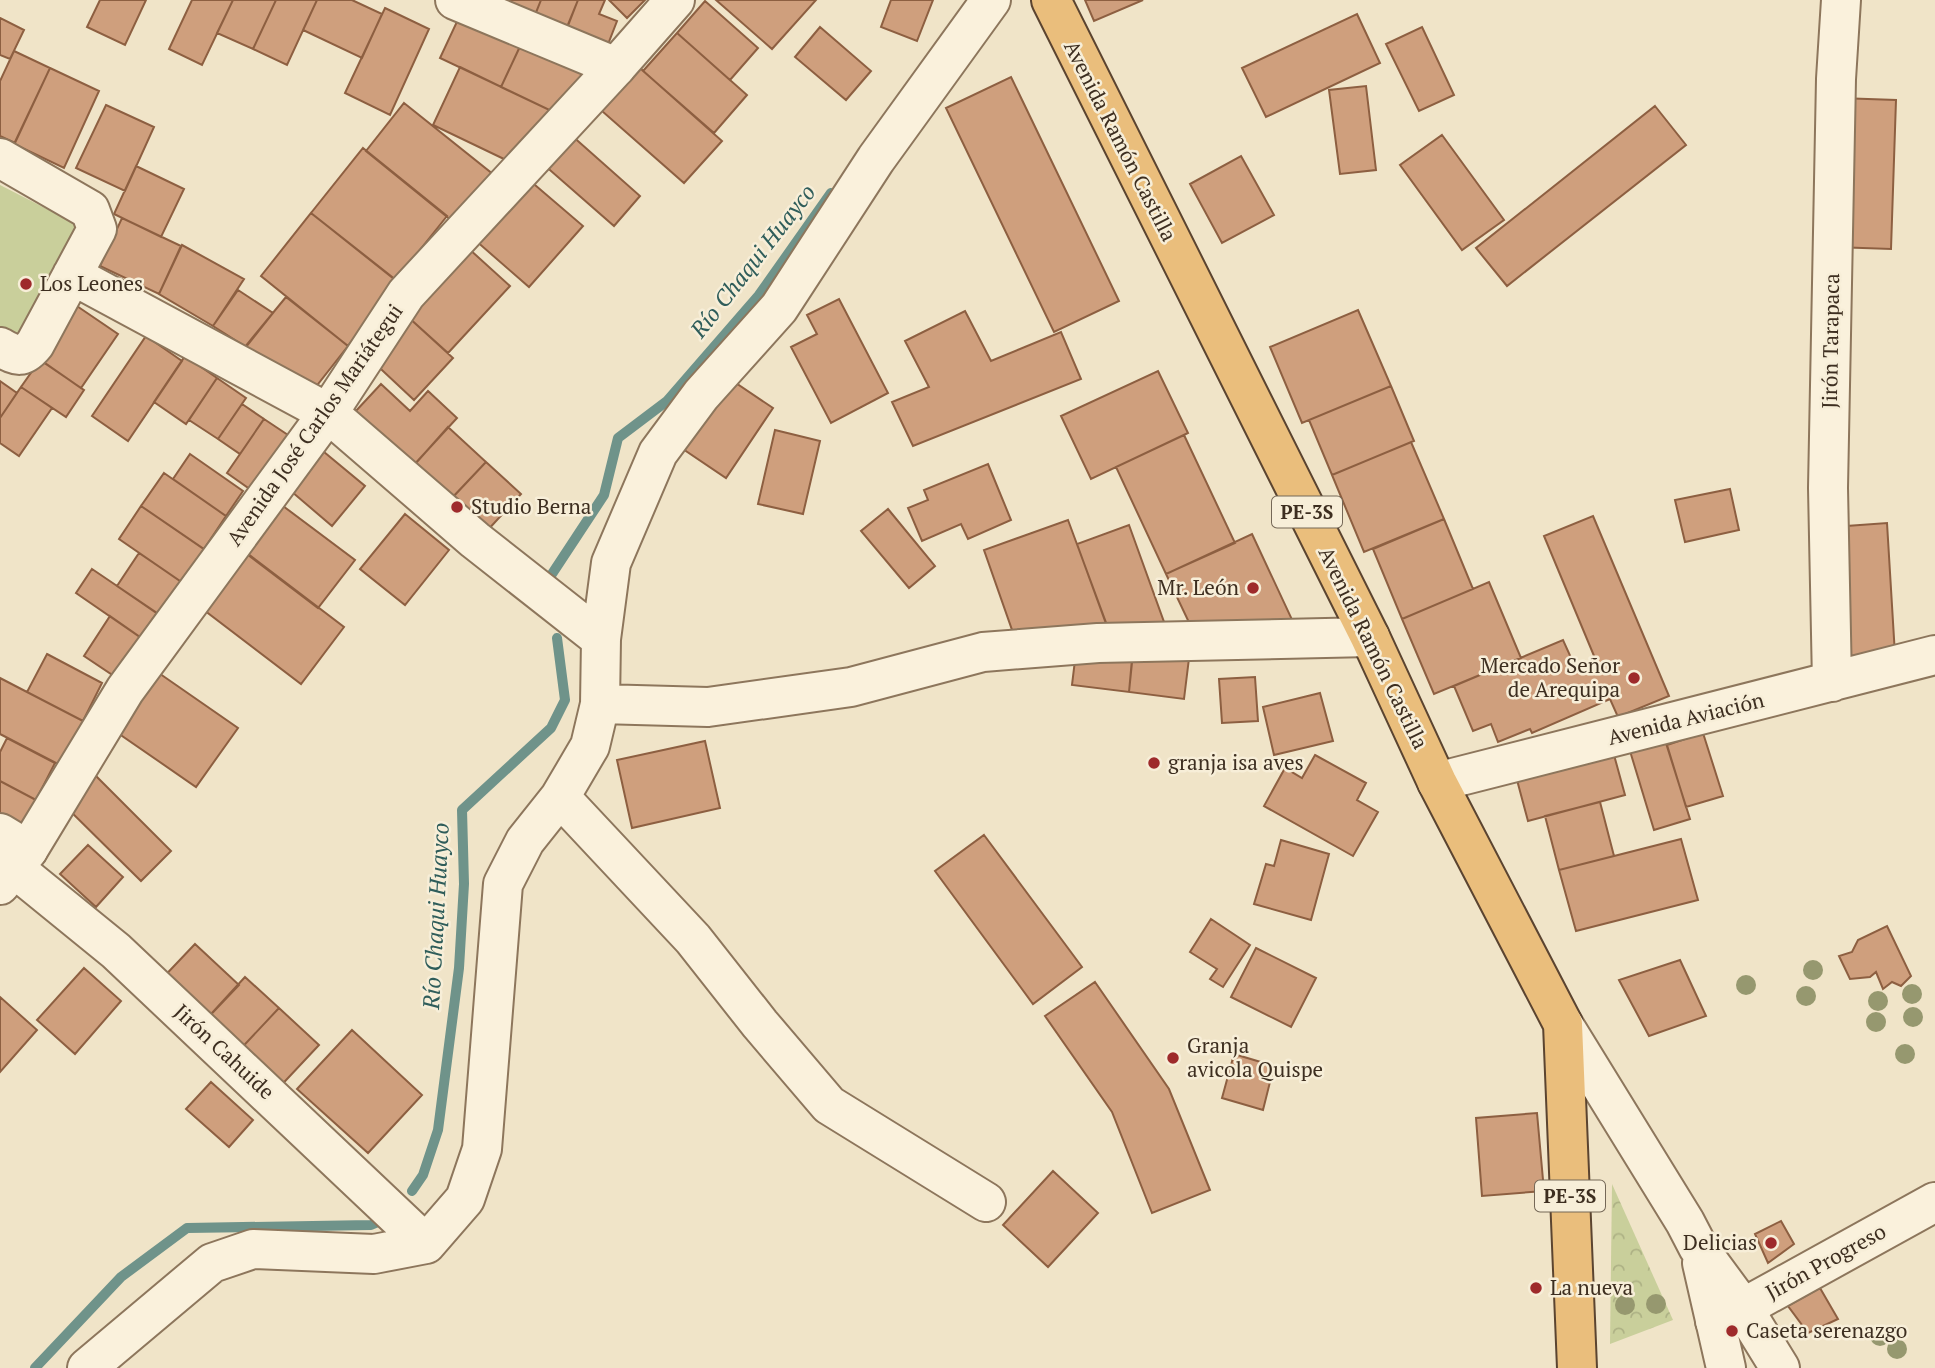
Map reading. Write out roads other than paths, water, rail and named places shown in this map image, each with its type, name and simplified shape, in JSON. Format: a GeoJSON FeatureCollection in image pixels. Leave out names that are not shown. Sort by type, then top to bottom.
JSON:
{"type":"FeatureCollection","features":[{"type":"Feature","properties":{"kind":"highway","name":"Avenida Ramón Castilla"},"geometry":{"type":"LineString","coordinates":[[1051,0],[1370,637],[1437,782],[1563,1024]]}},
{"type":"Feature","properties":{"kind":"highway","name":"PE-3S"},"geometry":{"type":"LineString","coordinates":[[1563,1024],[1577,1368]]}},
{"type":"Feature","properties":{"kind":"street"},"geometry":{"type":"LineString","coordinates":[[455,0],[616,67]]}},
{"type":"Feature","properties":{"kind":"street","name":"Avenida José Carlos Mariátegui"},"geometry":{"type":"LineString","coordinates":[[10,859],[125,690],[328,413],[406,295],[675,0]]}},
{"type":"Feature","properties":{"kind":"street"},"geometry":{"type":"LineString","coordinates":[[87,1368],[212,1263],[253,1249],[374,1254],[426,1244],[465,1199],[482,1149],[503,884],[525,841],[559,797],[590,746],[600,704],[601,639],[611,563],[658,453],[701,395],[779,307],[876,159],[991,0]]}},
{"type":"Feature","properties":{"kind":"street","name":"Jirón Tarapaca"},"geometry":{"type":"LineString","coordinates":[[1832,682],[1828,488],[1836,79],[1841,0]]}},
{"type":"Feature","properties":{"kind":"street"},"geometry":{"type":"LineString","coordinates":[[0,158],[90,210],[97,229],[27,354],[16,356],[0,347]]}},
{"type":"Feature","properties":{"kind":"street"},"geometry":{"type":"LineString","coordinates":[[72,275],[328,413],[475,540],[601,639]]}},
{"type":"Feature","properties":{"kind":"street"},"geometry":{"type":"LineString","coordinates":[[600,704],[708,707],[851,687],[983,652],[1098,643],[1370,637]]}},
{"type":"Feature","properties":{"kind":"street","name":"Avenida Aviación"},"geometry":{"type":"LineString","coordinates":[[1437,782],[1935,654]]}},
{"type":"Feature","properties":{"kind":"street"},"geometry":{"type":"LineString","coordinates":[[559,797],[693,939],[829,1105],[986,1202]]}},
{"type":"Feature","properties":{"kind":"street","name":"Jirón Cahuide"},"geometry":{"type":"LineString","coordinates":[[10,859],[116,951],[426,1244]]}},
{"type":"Feature","properties":{"kind":"street","name":"Avenida Ramón Castilla"},"geometry":{"type":"LineString","coordinates":[[1563,1024],[1698,1247],[1729,1314],[1726,1368]]}},
{"type":"Feature","properties":{"kind":"street","name":"Jirón Progreso"},"geometry":{"type":"LineString","coordinates":[[1729,1314],[1935,1202]]}},
{"type":"Feature","properties":{"kind":"street"},"geometry":{"type":"LineString","coordinates":[[1729,1314],[1780,1368]]}},
{"type":"Feature","properties":{"kind":"waterway","name":"Río Chaqui Huayco"},"geometry":{"type":"LineString","coordinates":[[550,577],[604,495],[618,438],[667,401],[759,295],[831,193]]}},
{"type":"Feature","properties":{"kind":"waterway","name":"Río Chaqui Huayco"},"geometry":{"type":"LineString","coordinates":[[412,1191],[423,1175],[438,1130],[459,968],[464,884],[462,810],[551,728],[565,700],[557,638]]}},
{"type":"Feature","properties":{"kind":"waterway","name":"Río Chaqui Huayco"},"geometry":{"type":"LineString","coordinates":[[35,1368],[121,1277],[187,1228],[371,1225],[383,1220]]}},
{"type":"Feature","properties":{"kind":"place","name":"Los Leones"},"geometry":{"type":"Point","coordinates":[26,284]}},
{"type":"Feature","properties":{"kind":"place","name":"Studio Berna"},"geometry":{"type":"Point","coordinates":[457,507]}},
{"type":"Feature","properties":{"kind":"place","name":"Mr. León"},"geometry":{"type":"Point","coordinates":[1253,588]}},
{"type":"Feature","properties":{"kind":"place","name":"Mercado Señor de Arequipa"},"geometry":{"type":"Point","coordinates":[1634,678]}},
{"type":"Feature","properties":{"kind":"place","name":"granja isa aves"},"geometry":{"type":"Point","coordinates":[1154,763]}},
{"type":"Feature","properties":{"kind":"place","name":"Granja avicola Quispe"},"geometry":{"type":"Point","coordinates":[1173,1058]}},
{"type":"Feature","properties":{"kind":"place","name":"Delicias"},"geometry":{"type":"Point","coordinates":[1771,1243]}},
{"type":"Feature","properties":{"kind":"place","name":"La nueva"},"geometry":{"type":"Point","coordinates":[1536,1288]}},
{"type":"Feature","properties":{"kind":"place","name":"Caseta serenazgo"},"geometry":{"type":"Point","coordinates":[1732,1331]}}]}
